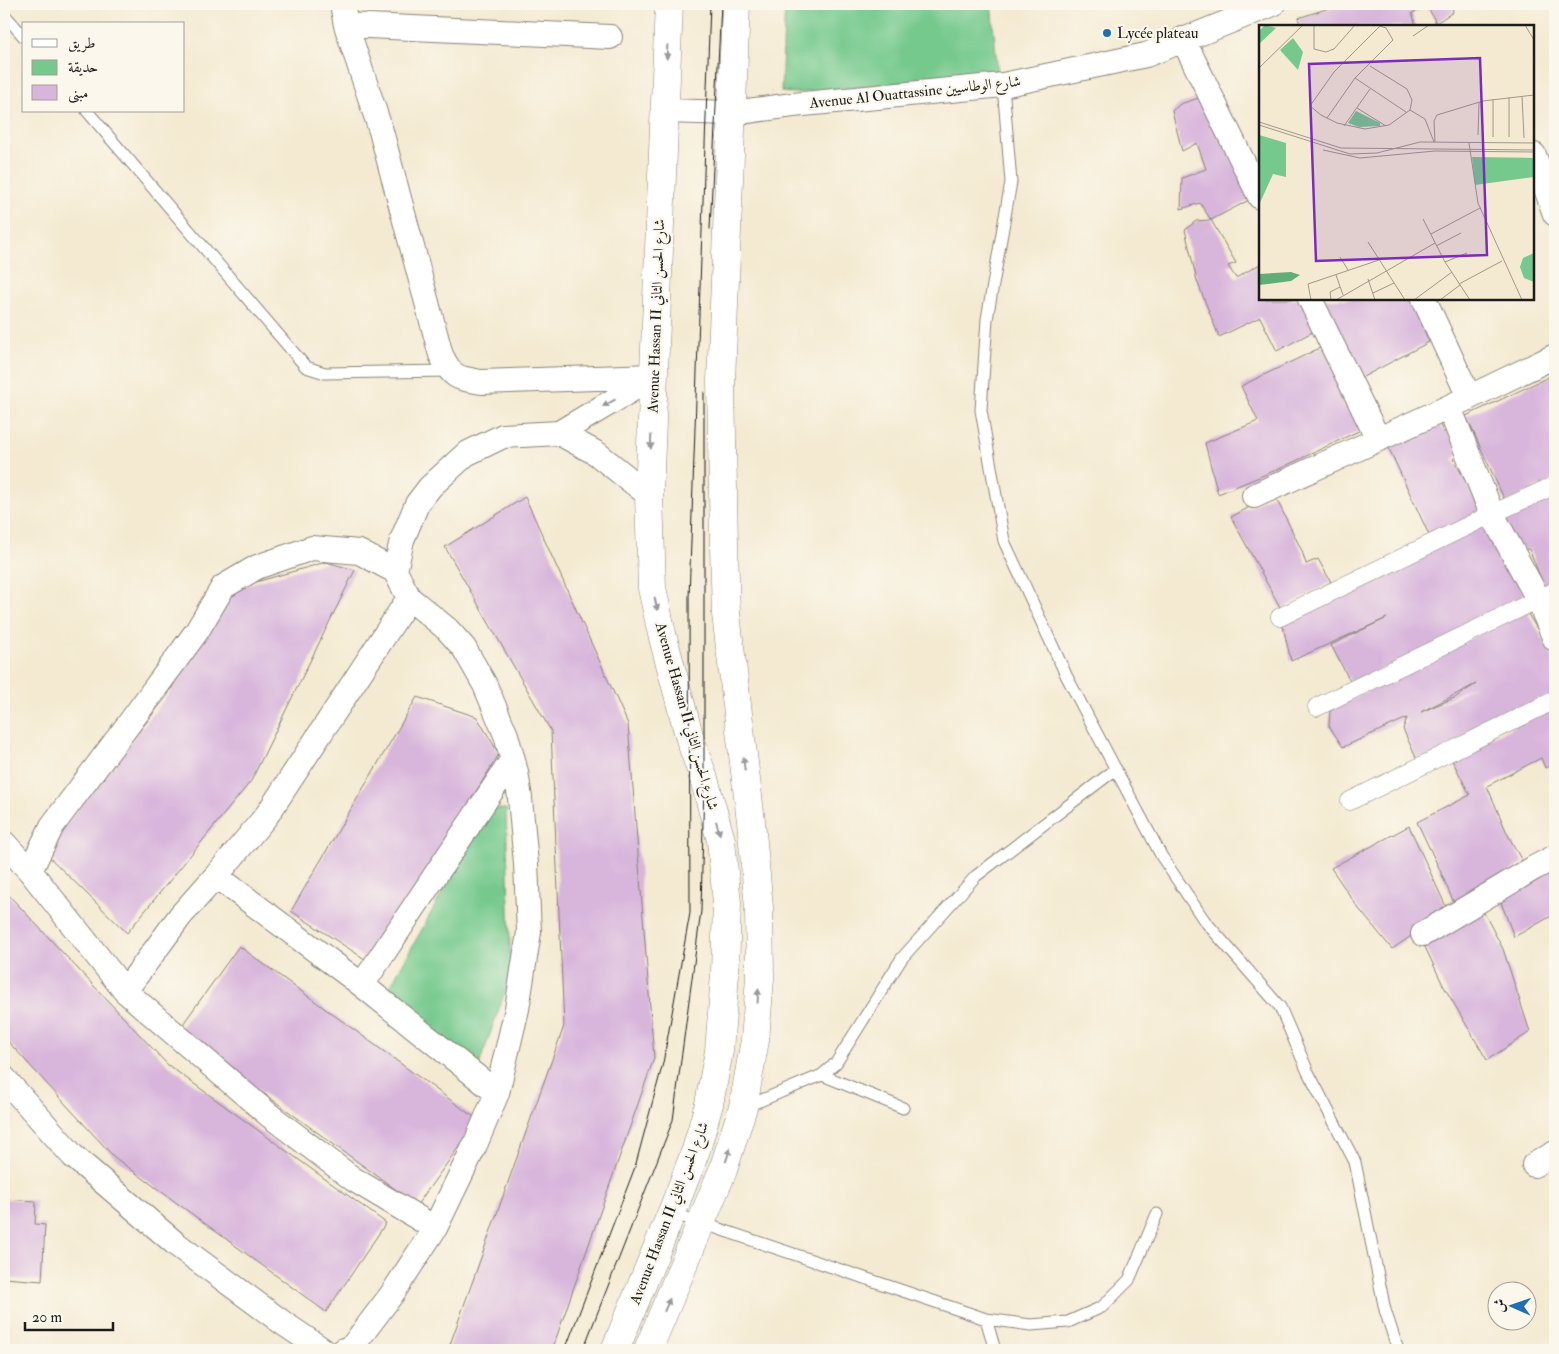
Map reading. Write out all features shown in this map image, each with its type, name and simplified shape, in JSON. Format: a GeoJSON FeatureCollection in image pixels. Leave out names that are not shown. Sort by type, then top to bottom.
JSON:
{"type":"FeatureCollection","features":[{"type":"Feature","properties":{"kind":"highway","name":"Avenue Hassan II شارع الحسن الثاني"},"geometry":{"type":"LineString","coordinates":[[615,1350],[696,1150],[709,1104],[719,1051],[726,974],[726,903],[722,840],[690,740],[652,588],[649,496],[669,4]]}},
{"type":"Feature","properties":{"kind":"highway","name":"Avenue Hassan II شارع الحسن الثاني"},"geometry":{"type":"LineString","coordinates":[[648,1350],[723,1170],[743,1107],[755,1040],[760,978],[759,908],[751,821],[726,614],[724,546],[721,381],[736,4]]}},
{"type":"Feature","properties":{"kind":"street","name":"Avenue Al Ouattassine شارع الوطاسيين"},"geometry":{"type":"LineString","coordinates":[[664,110],[732,113],[1002,85],[1146,55],[1273,4]]}},
{"type":"Feature","properties":{"kind":"street"},"geometry":{"type":"LineString","coordinates":[[610,37],[344,14],[381,131],[426,304],[441,355],[449,371],[459,378],[482,382],[653,380]]}},
{"type":"Feature","properties":{"kind":"street"},"geometry":{"type":"LineString","coordinates":[[1183,40],[1259,195]]}},
{"type":"Feature","properties":{"kind":"street"},"geometry":{"type":"LineString","coordinates":[[1534,155],[1555,214]]}},
{"type":"Feature","properties":{"kind":"street"},"geometry":{"type":"LineString","coordinates":[[1310,300],[1378,439]]}},
{"type":"Feature","properties":{"kind":"street"},"geometry":{"type":"LineString","coordinates":[[1424,300],[1459,402],[1492,514],[1547,595],[1555,639]]}},
{"type":"Feature","properties":{"kind":"street"},"geometry":{"type":"LineString","coordinates":[[1254,496],[1555,356]]}},
{"type":"Feature","properties":{"kind":"street"},"geometry":{"type":"LineString","coordinates":[[395,571],[402,540],[417,504],[430,487],[466,454],[503,436],[559,433],[633,389],[653,380]]}},
{"type":"Feature","properties":{"kind":"street"},"geometry":{"type":"LineString","coordinates":[[559,433],[596,453],[649,496]]}},
{"type":"Feature","properties":{"kind":"street"},"geometry":{"type":"LineString","coordinates":[[1280,617],[1555,485]]}},
{"type":"Feature","properties":{"kind":"street"},"geometry":{"type":"LineString","coordinates":[[30,871],[52,826],[197,631],[223,587],[257,567],[312,548],[359,552],[395,571],[409,598],[447,629],[464,648],[485,685],[506,735],[513,759],[520,798],[526,864],[529,932],[517,1008],[498,1093],[435,1228],[392,1294],[352,1347],[344,1350]]}},
{"type":"Feature","properties":{"kind":"street"},"geometry":{"type":"LineString","coordinates":[[1317,707],[1547,595]]}},
{"type":"Feature","properties":{"kind":"street"},"geometry":{"type":"LineString","coordinates":[[125,991],[180,915],[268,815],[409,598]]}},
{"type":"Feature","properties":{"kind":"street"},"geometry":{"type":"LineString","coordinates":[[1350,801],[1555,700]]}},
{"type":"Feature","properties":{"kind":"street"},"geometry":{"type":"LineString","coordinates":[[362,985],[513,759]]}},
{"type":"Feature","properties":{"kind":"street"},"geometry":{"type":"LineString","coordinates":[[4,842],[30,871],[125,991],[268,1115],[353,1179],[435,1228]]}},
{"type":"Feature","properties":{"kind":"street"},"geometry":{"type":"LineString","coordinates":[[1423,934],[1555,857]]}},
{"type":"Feature","properties":{"kind":"street"},"geometry":{"type":"LineString","coordinates":[[216,876],[362,985],[498,1093]]}},
{"type":"Feature","properties":{"kind":"street"},"geometry":{"type":"LineString","coordinates":[[4,1078],[73,1156],[176,1244],[282,1323],[323,1350]]}},
{"type":"Feature","properties":{"kind":"street"},"geometry":{"type":"LineString","coordinates":[[1534,1165],[1555,1153]]}},
{"type":"Feature","properties":{"kind":"lane"},"geometry":{"type":"LineString","coordinates":[[4,14],[22,35]]}},
{"type":"Feature","properties":{"kind":"lane"},"geometry":{"type":"LineString","coordinates":[[1002,85],[1011,182],[987,318],[980,410],[1004,541],[1067,677],[1162,857],[1204,920],[1280,1008],[1308,1072],[1355,1162],[1385,1310],[1398,1350]]}},
{"type":"Feature","properties":{"kind":"lane"},"geometry":{"type":"LineString","coordinates":[[88,112],[306,368],[325,372],[449,371]]}},
{"type":"Feature","properties":{"kind":"lane"},"geometry":{"type":"LineString","coordinates":[[743,1107],[822,1075],[836,1063],[902,958],[976,876],[1116,769]]}},
{"type":"Feature","properties":{"kind":"lane"},"geometry":{"type":"LineString","coordinates":[[822,1075],[903,1108]]}},
{"type":"Feature","properties":{"kind":"lane"},"geometry":{"type":"LineString","coordinates":[[672,1213],[986,1319],[1031,1325],[1068,1322],[1102,1307],[1129,1280],[1156,1214]]}},
{"type":"Feature","properties":{"kind":"lane"},"geometry":{"type":"LineString","coordinates":[[986,1319],[995,1350]]}},
{"type":"Feature","properties":{"kind":"green space"},"geometry":{"type":"Polygon","coordinates":[[[785,4],[991,4],[998,74],[796,93],[781,92],[785,4]]]}},
{"type":"Feature","properties":{"kind":"green space"},"geometry":{"type":"Polygon","coordinates":[[[489,809],[506,809],[511,975],[479,1065],[387,992],[489,809]]]}},
{"type":"Feature","properties":{"kind":"building"},"geometry":{"type":"Polygon","coordinates":[[[1342,4],[1452,4],[1453,12],[1436,23],[1428,7],[1412,13],[1416,25],[1301,25],[1298,18],[1342,4]]]}},
{"type":"Feature","properties":{"kind":"building"},"geometry":{"type":"Polygon","coordinates":[[[1202,97],[1251,199],[1211,220],[1200,203],[1181,209],[1182,178],[1206,169],[1197,143],[1182,151],[1172,111],[1180,104],[1202,97]]]}},
{"type":"Feature","properties":{"kind":"building"},"geometry":{"type":"Polygon","coordinates":[[[1211,220],[1236,263],[1228,266],[1236,278],[1259,265],[1259,300],[1301,300],[1316,330],[1277,351],[1260,317],[1219,337],[1197,281],[1185,230],[1196,221],[1211,220]]]}},
{"type":"Feature","properties":{"kind":"building"},"geometry":{"type":"Polygon","coordinates":[[[1322,300],[1412,300],[1429,342],[1361,378],[1322,300]]]}},
{"type":"Feature","properties":{"kind":"building"},"geometry":{"type":"Polygon","coordinates":[[[1326,345],[1365,428],[1281,468],[1218,494],[1205,443],[1258,421],[1241,386],[1326,345]]]}},
{"type":"Feature","properties":{"kind":"building"},"geometry":{"type":"Polygon","coordinates":[[[1555,374],[1555,479],[1506,503],[1466,416],[1555,374]]]}},
{"type":"Feature","properties":{"kind":"building"},"geometry":{"type":"Polygon","coordinates":[[[1438,419],[1443,432],[1451,431],[1458,455],[1453,459],[1484,511],[1430,537],[1385,440],[1438,419]]]}},
{"type":"Feature","properties":{"kind":"building"},"geometry":{"type":"Polygon","coordinates":[[[1555,486],[1555,584],[1545,588],[1529,549],[1517,550],[1494,513],[1555,486]]]}},
{"type":"Feature","properties":{"kind":"building"},"geometry":{"type":"Polygon","coordinates":[[[1274,494],[1302,551],[1306,564],[1318,559],[1331,582],[1281,609],[1231,517],[1274,494]]]}},
{"type":"Feature","properties":{"kind":"building"},"geometry":{"type":"Polygon","coordinates":[[[525,497],[628,724],[654,1058],[552,1350],[448,1350],[564,1026],[551,731],[445,547],[525,497]]]}},
{"type":"Feature","properties":{"kind":"building"},"geometry":{"type":"Polygon","coordinates":[[[1488,518],[1528,603],[1351,683],[1331,645],[1387,618],[1291,661],[1281,618],[1488,518]]]}},
{"type":"Feature","properties":{"kind":"building"},"geometry":{"type":"Polygon","coordinates":[[[326,562],[355,570],[251,781],[127,933],[44,852],[167,696],[228,590],[326,562]]]}},
{"type":"Feature","properties":{"kind":"building"},"geometry":{"type":"Polygon","coordinates":[[[1526,611],[1549,648],[1555,663],[1555,694],[1418,762],[1403,729],[1407,718],[1343,747],[1329,726],[1330,711],[1395,676],[1526,611]],[[1476,684],[1421,712],[1456,697],[1476,684]]]}},
{"type":"Feature","properties":{"kind":"building"},"geometry":{"type":"Polygon","coordinates":[[[417,697],[477,717],[499,754],[371,963],[291,911],[417,697]]]}},
{"type":"Feature","properties":{"kind":"building"},"geometry":{"type":"Polygon","coordinates":[[[1555,706],[1555,763],[1545,768],[1541,758],[1487,786],[1507,833],[1523,863],[1456,908],[1417,822],[1470,795],[1451,758],[1555,706]]]}},
{"type":"Feature","properties":{"kind":"building"},"geometry":{"type":"Polygon","coordinates":[[[1409,826],[1448,911],[1392,949],[1359,909],[1331,868],[1409,826]]]}},
{"type":"Feature","properties":{"kind":"building"},"geometry":{"type":"Polygon","coordinates":[[[1551,861],[1555,876],[1555,914],[1514,937],[1499,897],[1551,861]]]}},
{"type":"Feature","properties":{"kind":"building"},"geometry":{"type":"Polygon","coordinates":[[[4,890],[168,1065],[386,1223],[326,1312],[114,1157],[4,1037],[4,890]]]}},
{"type":"Feature","properties":{"kind":"building"},"geometry":{"type":"Polygon","coordinates":[[[1482,909],[1503,949],[1530,1032],[1487,1060],[1443,985],[1424,945],[1482,909]]]}},
{"type":"Feature","properties":{"kind":"building"},"geometry":{"type":"Polygon","coordinates":[[[239,946],[478,1120],[417,1205],[178,1031],[239,946]]]}},
{"type":"Feature","properties":{"kind":"building"},"geometry":{"type":"Polygon","coordinates":[[[4,1199],[36,1201],[35,1224],[45,1225],[42,1281],[4,1278],[4,1199]]]}},
{"type":"Feature","properties":{"kind":"tram line"},"geometry":{"type":"LineString","coordinates":[[565,1350],[635,1167],[663,1063],[690,913],[689,598],[710,4]]}},
{"type":"Feature","properties":{"kind":"tram line"},"geometry":{"type":"LineString","coordinates":[[710,229],[721,4]]}},
{"type":"Feature","properties":{"kind":"tram line"},"geometry":{"type":"LineString","coordinates":[[583,1350],[673,1120],[701,911],[704,779],[704,392]]}},
{"type":"Feature","properties":{"kind":"place","name":"Lycée plateau"},"geometry":{"type":"Point","coordinates":[1107,33]}}]}
